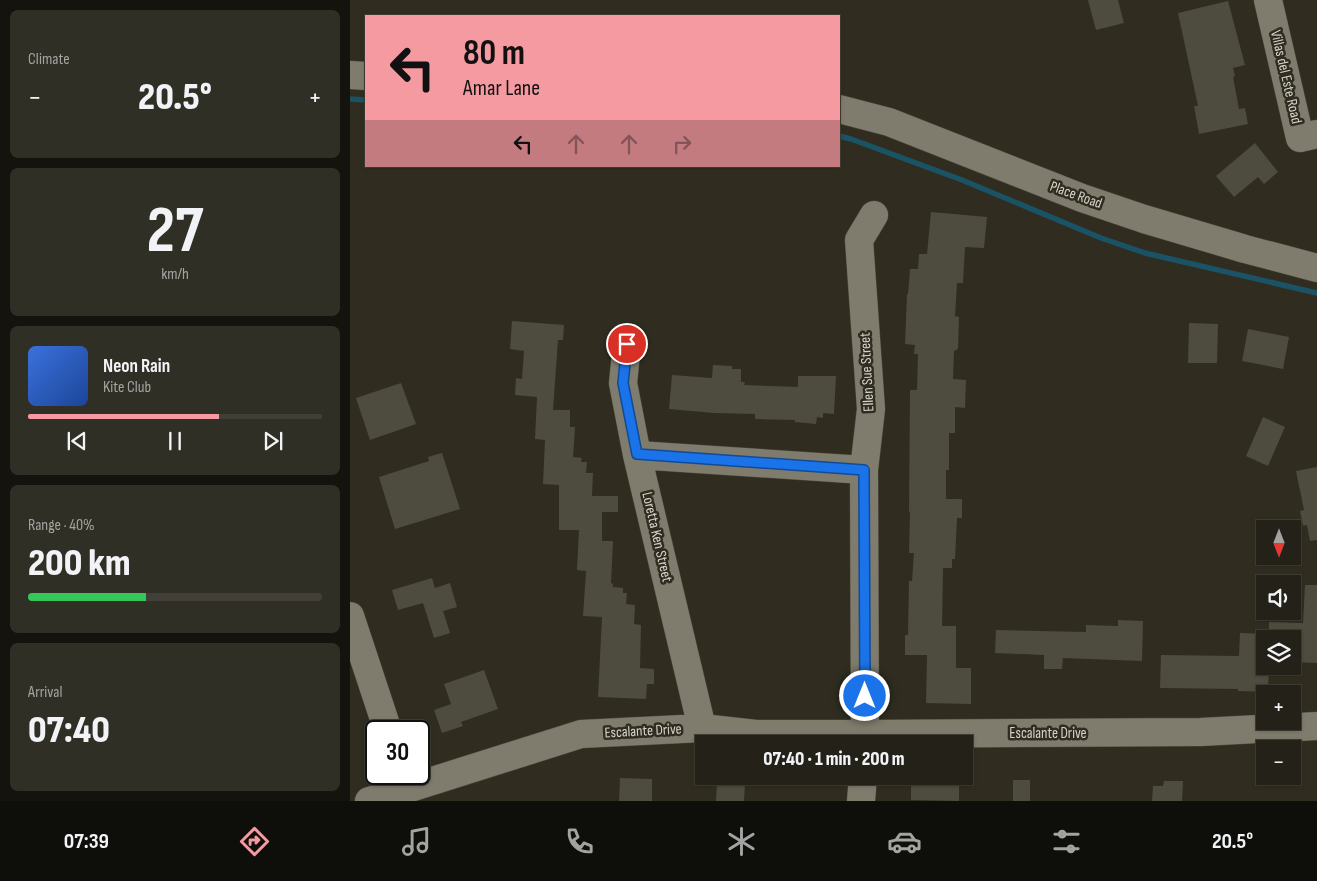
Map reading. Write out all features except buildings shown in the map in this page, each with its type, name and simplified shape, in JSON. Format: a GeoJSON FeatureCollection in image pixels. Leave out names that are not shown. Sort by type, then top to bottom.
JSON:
{"type":"FeatureCollection","features":[{"type":"Feature","properties":{"kind":"street","name":"Villas del Este Road"},"geometry":{"type":"LineString","coordinates":[[1268,0],[1300,138],[1317,134]]}},
{"type":"Feature","properties":{"kind":"street"},"geometry":{"type":"LineString","coordinates":[[350,75],[365,76]]}},
{"type":"Feature","properties":{"kind":"street","name":"Place Road"},"geometry":{"type":"LineString","coordinates":[[840,109],[889,122],[1038,181],[1144,219],[1317,268]]}},
{"type":"Feature","properties":{"kind":"street","name":"Ellen Sue Street"},"geometry":{"type":"LineString","coordinates":[[865,735],[864,470],[871,409],[858,240],[874,215]]}},
{"type":"Feature","properties":{"kind":"street","name":"Loretta Ken Street"},"geometry":{"type":"LineString","coordinates":[[627,344],[623,383],[637,454],[702,728]]}},
{"type":"Feature","properties":{"kind":"street"},"geometry":{"type":"LineString","coordinates":[[637,454],[864,470]]}},
{"type":"Feature","properties":{"kind":"street"},"geometry":{"type":"LineString","coordinates":[[350,616],[384,720]]}},
{"type":"Feature","properties":{"kind":"street","name":"Escalante Drive"},"geometry":{"type":"LineString","coordinates":[[973,737],[1201,732],[1317,726]]}},
{"type":"Feature","properties":{"kind":"street","name":"Escalante Drive"},"geometry":{"type":"LineString","coordinates":[[369,801],[581,734],[702,728],[778,735]]}},
{"type":"Feature","properties":{"kind":"street"},"geometry":{"type":"LineString","coordinates":[[861,801],[862,785]]}},
{"type":"Feature","properties":{"kind":"waterway"},"geometry":{"type":"LineString","coordinates":[[350,99],[365,100]]}},
{"type":"Feature","properties":{"kind":"waterway"},"geometry":{"type":"LineString","coordinates":[[840,136],[962,180],[1101,238],[1145,253],[1317,293]]}},
{"type":"Feature","properties":{"kind":"route"},"geometry":{"type":"LineString","coordinates":[[627,344],[623,383],[637,454],[864,470],[865,696]]}}]}
